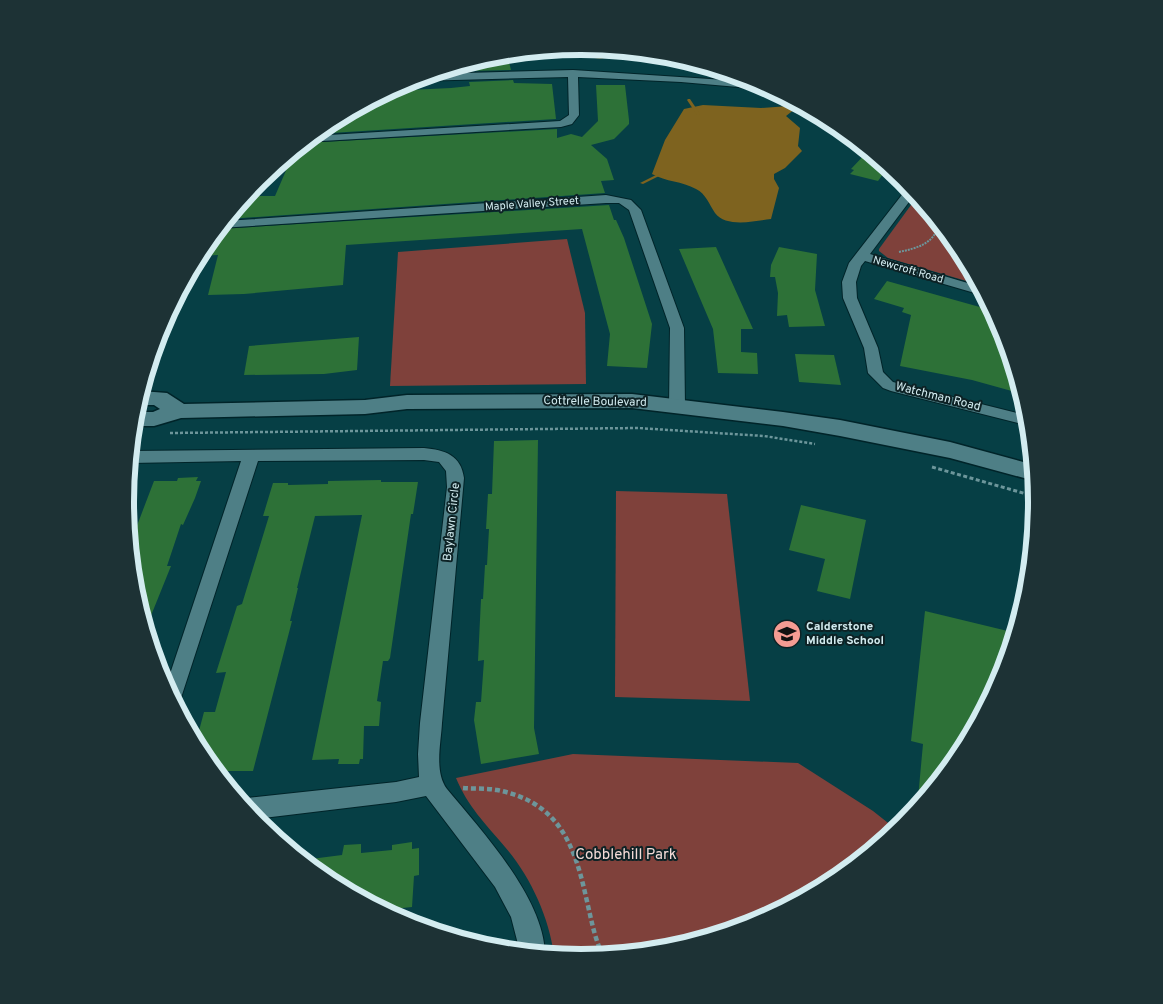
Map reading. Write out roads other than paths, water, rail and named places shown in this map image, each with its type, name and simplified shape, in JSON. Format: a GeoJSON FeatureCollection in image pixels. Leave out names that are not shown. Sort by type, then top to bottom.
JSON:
{"type":"FeatureCollection","features":[{"type":"Feature","properties":{"kind":"main road"},"geometry":{"type":"LineString","coordinates":[[147,398],[159,398],[179,411]]}},
{"type":"Feature","properties":{"kind":"main road","name":"Cottrelle Boulevard"},"geometry":{"type":"LineString","coordinates":[[142,419],[154,419],[179,411],[355,407],[407,402],[632,401],[783,418],[876,434],[950,450],[1028,471]]}},
{"type":"Feature","properties":{"kind":"street"},"geometry":{"type":"LineString","coordinates":[[692,80],[696,70]]}},
{"type":"Feature","properties":{"kind":"street"},"geometry":{"type":"LineString","coordinates":[[457,73],[573,73],[692,80],[742,85]]}},
{"type":"Feature","properties":{"kind":"street"},"geometry":{"type":"LineString","coordinates":[[320,139],[561,124],[568,122],[574,115],[573,73]]}},
{"type":"Feature","properties":{"kind":"street","name":"Maple Valley Street"},"geometry":{"type":"LineString","coordinates":[[231,224],[606,198],[624,200],[632,204],[635,210],[677,328],[677,407]]}},
{"type":"Feature","properties":{"kind":"street","name":"Watchman Road"},"geometry":{"type":"LineString","coordinates":[[911,200],[862,256],[851,273],[849,282],[850,298],[871,348],[876,373],[888,385],[905,391],[1021,419]]}},
{"type":"Feature","properties":{"kind":"street","name":"Newcroft Road"},"geometry":{"type":"LineString","coordinates":[[862,256],[974,289]]}},
{"type":"Feature","properties":{"kind":"street","name":"Baylawn Circle"},"geometry":{"type":"LineString","coordinates":[[137,457],[432,454],[445,457],[454,465],[457,471],[456,487],[431,723],[429,758],[432,785]]}},
{"type":"Feature","properties":{"kind":"street"},"geometry":{"type":"LineString","coordinates":[[175,688],[252,455]]}},
{"type":"Feature","properties":{"kind":"street"},"geometry":{"type":"LineString","coordinates":[[256,808],[396,792],[432,785],[496,866],[511,889],[527,926],[531,946]]}},
{"type":"Feature","properties":{"kind":"waterway"},"geometry":{"type":"LineString","coordinates":[[689,100],[698,114]]}},
{"type":"Feature","properties":{"kind":"waterway"},"geometry":{"type":"LineString","coordinates":[[642,183],[663,173]]}},
{"type":"Feature","properties":{"kind":"place","name":"Calderstone Middle School"},"geometry":{"type":"Point","coordinates":[787,634]}},
{"type":"Feature","properties":{"kind":"park label","name":"Cobblehill Park"},"geometry":{"type":"Point","coordinates":[626,855]}}]}
